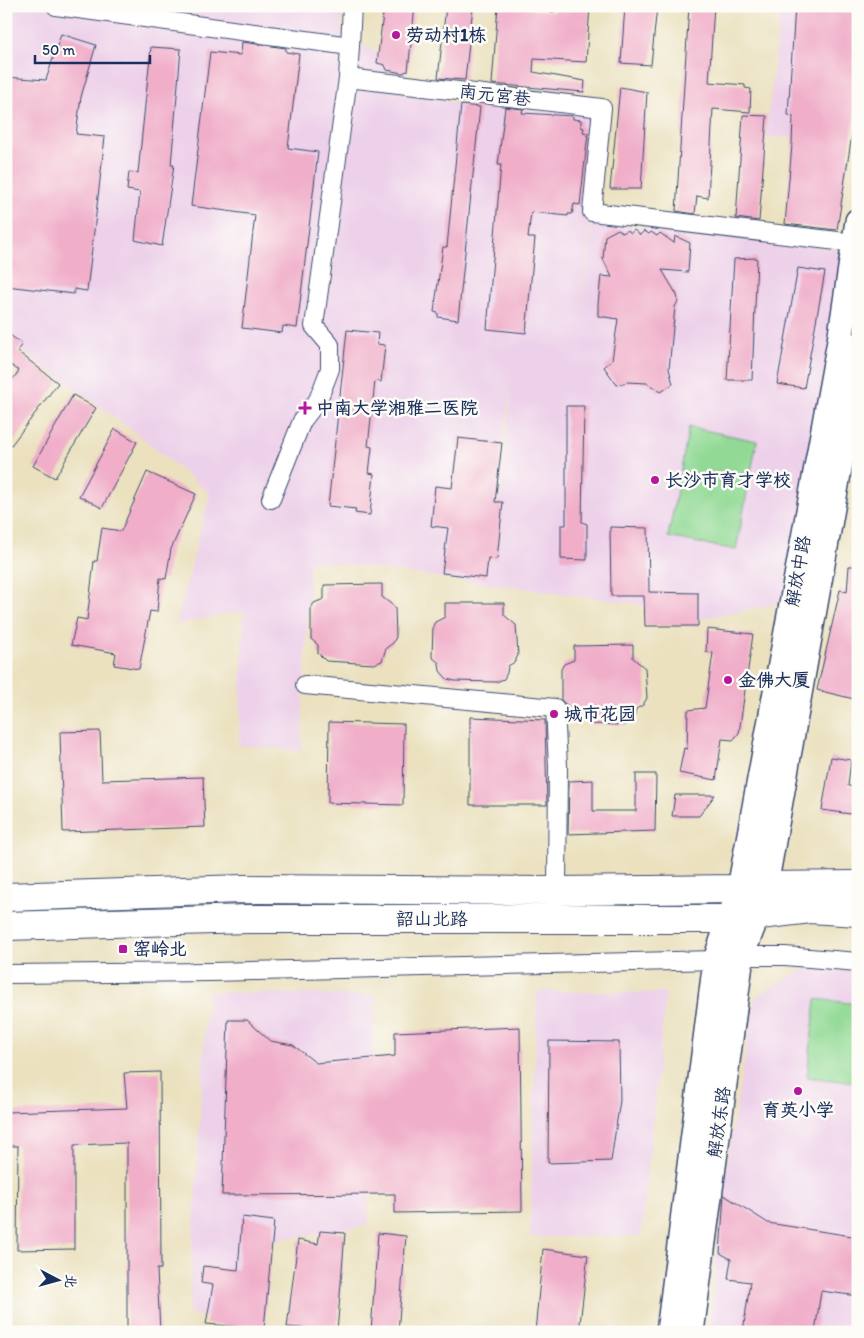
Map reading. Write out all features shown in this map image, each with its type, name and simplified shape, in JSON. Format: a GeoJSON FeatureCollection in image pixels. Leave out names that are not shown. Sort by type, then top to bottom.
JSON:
{"type":"FeatureCollection","features":[{"type":"Feature","properties":{"kind":"main road","name":"解放中路"},"geometry":{"type":"LineString","coordinates":[[757,915],[752,888],[849,342],[856,232]]}},
{"type":"Feature","properties":{"kind":"main road","name":"解放中路"},"geometry":{"type":"LineString","coordinates":[[729,919],[752,888],[858,362]]}},
{"type":"Feature","properties":{"kind":"main road","name":"韶山北路"},"geometry":{"type":"LineString","coordinates":[[6,897],[242,889],[557,891],[858,885]]}},
{"type":"Feature","properties":{"kind":"main road","name":"韶山北路"},"geometry":{"type":"LineString","coordinates":[[6,926],[248,919],[729,919],[810,909],[858,912]]}},
{"type":"Feature","properties":{"kind":"main road","name":"解放东路"},"geometry":{"type":"LineString","coordinates":[[691,1332],[741,956],[757,915]]}},
{"type":"Feature","properties":{"kind":"main road","name":"解放东路"},"geometry":{"type":"LineString","coordinates":[[669,1332],[716,960],[729,919]]}},
{"type":"Feature","properties":{"kind":"street"},"geometry":{"type":"LineString","coordinates":[[56,6],[350,46]]}},
{"type":"Feature","properties":{"kind":"street"},"geometry":{"type":"LineString","coordinates":[[271,499],[302,421],[318,400],[330,370],[330,345],[314,326],[348,78],[352,6]]}},
{"type":"Feature","properties":{"kind":"street","name":"南元宫巷"},"geometry":{"type":"LineString","coordinates":[[348,78],[602,108],[592,212],[856,232]]}},
{"type":"Feature","properties":{"kind":"street"},"geometry":{"type":"LineString","coordinates":[[305,685],[555,708],[558,766],[557,891]]}},
{"type":"Feature","properties":{"kind":"street"},"geometry":{"type":"LineString","coordinates":[[6,974],[211,972],[716,960],[741,956],[785,956],[858,962]]}},
{"type":"Feature","properties":{"kind":"shaded area","name":"中南大学湘雅二医院"},"geometry":{"type":"Polygon","coordinates":[[[6,6],[343,6],[341,30],[449,102],[602,114],[578,334],[592,222],[845,250],[789,601],[700,619],[632,603],[310,560],[301,751],[239,745],[244,611],[176,624],[210,494],[144,439],[6,339],[6,6]],[[512,385],[502,443],[493,556],[512,385]]]}},
{"type":"Feature","properties":{"kind":"shaded area"},"geometry":{"type":"Polygon","coordinates":[[[781,6],[858,6],[847,139],[766,137],[781,6]]]}},
{"type":"Feature","properties":{"kind":"shaded area","name":"育英小学"},"geometry":{"type":"Polygon","coordinates":[[[809,966],[858,970],[858,1332],[709,1332],[723,1185],[755,997],[809,966]]]}},
{"type":"Feature","properties":{"kind":"shaded area"},"geometry":{"type":"Polygon","coordinates":[[[537,991],[666,993],[641,1236],[530,1237],[537,991]]]}},
{"type":"Feature","properties":{"kind":"shaded area"},"geometry":{"type":"Polygon","coordinates":[[[207,992],[375,995],[368,1225],[268,1242],[265,1332],[189,1313],[207,992]]]}},
{"type":"Feature","properties":{"kind":"green space"},"geometry":{"type":"Polygon","coordinates":[[[689,427],[757,441],[736,550],[668,537],[689,427]]]}},
{"type":"Feature","properties":{"kind":"green space"},"geometry":{"type":"Polygon","coordinates":[[[816,999],[858,1004],[858,1083],[807,1077],[816,999]]]}},
{"type":"Feature","properties":{"kind":"building","name":"劳动村1栋"},"geometry":{"type":"Polygon","coordinates":[[[384,6],[415,6],[408,71],[402,73],[387,70],[385,65],[377,63],[384,6]]]}},
{"type":"Feature","properties":{"kind":"building"},"geometry":{"type":"Polygon","coordinates":[[[446,6],[473,6],[465,80],[438,78],[446,6]]]}},
{"type":"Feature","properties":{"kind":"building"},"geometry":{"type":"Polygon","coordinates":[[[498,6],[530,6],[530,9],[554,12],[555,6],[590,6],[586,62],[534,59],[533,72],[585,81],[584,92],[492,84],[498,6]]]}},
{"type":"Feature","properties":{"kind":"building"},"geometry":{"type":"Polygon","coordinates":[[[625,6],[657,6],[651,65],[621,63],[625,6]]]}},
{"type":"Feature","properties":{"kind":"building"},"geometry":{"type":"Polygon","coordinates":[[[689,6],[714,6],[709,82],[745,85],[745,88],[751,89],[750,112],[713,109],[708,198],[697,196],[695,214],[676,211],[689,6]]]}},
{"type":"Feature","properties":{"kind":"building"},"geometry":{"type":"Polygon","coordinates":[[[795,6],[858,6],[858,96],[837,230],[785,224],[792,145],[793,116],[788,115],[795,6]]]}},
{"type":"Feature","properties":{"kind":"building"},"geometry":{"type":"Polygon","coordinates":[[[61,34],[96,45],[81,97],[76,134],[105,137],[87,291],[74,289],[74,294],[6,286],[6,77],[46,80],[61,34]]]}},
{"type":"Feature","properties":{"kind":"building"},"geometry":{"type":"Polygon","coordinates":[[[242,42],[286,48],[286,52],[299,54],[288,148],[318,152],[297,328],[283,326],[282,333],[242,328],[255,215],[191,206],[210,52],[241,55],[242,42]]]}},
{"type":"Feature","properties":{"kind":"building"},"geometry":{"type":"Polygon","coordinates":[[[151,47],[181,49],[171,165],[174,165],[162,246],[135,240],[140,192],[127,190],[129,172],[138,173],[151,47]]]}},
{"type":"Feature","properties":{"kind":"building"},"geometry":{"type":"Polygon","coordinates":[[[620,87],[647,92],[641,189],[610,189],[620,87]]]}},
{"type":"Feature","properties":{"kind":"building"},"geometry":{"type":"Polygon","coordinates":[[[461,105],[480,107],[458,320],[438,317],[438,313],[434,312],[443,247],[447,247],[461,105]]]}},
{"type":"Feature","properties":{"kind":"building"},"geometry":{"type":"Polygon","coordinates":[[[505,107],[523,109],[522,113],[573,116],[573,119],[581,120],[581,127],[584,128],[583,132],[588,133],[580,205],[574,204],[572,214],[568,214],[568,216],[531,212],[528,238],[535,238],[526,333],[487,329],[501,165],[498,165],[505,107]]]}},
{"type":"Feature","properties":{"kind":"building"},"geometry":{"type":"Polygon","coordinates":[[[743,115],[767,116],[759,221],[736,218],[743,115]]]}},
{"type":"Feature","properties":{"kind":"building"},"geometry":{"type":"Polygon","coordinates":[[[618,229],[623,233],[627,230],[631,233],[634,230],[640,235],[644,231],[649,234],[651,232],[657,236],[660,233],[674,243],[675,236],[690,243],[688,272],[662,270],[677,295],[678,301],[675,307],[669,369],[673,384],[661,392],[647,383],[627,382],[617,385],[604,367],[612,360],[618,319],[598,316],[598,304],[601,276],[612,277],[603,259],[605,236],[618,229]]]}},
{"type":"Feature","properties":{"kind":"building"},"geometry":{"type":"Polygon","coordinates":[[[757,258],[752,380],[727,380],[734,259],[757,258]]]}},
{"type":"Feature","properties":{"kind":"building"},"geometry":{"type":"Polygon","coordinates":[[[798,268],[825,272],[804,388],[777,384],[798,268]]]}},
{"type":"Feature","properties":{"kind":"building"},"geometry":{"type":"Polygon","coordinates":[[[347,330],[378,333],[377,344],[385,345],[381,382],[375,381],[368,446],[372,447],[369,473],[374,474],[370,515],[355,513],[356,509],[328,506],[347,330]]]}},
{"type":"Feature","properties":{"kind":"building"},"geometry":{"type":"Polygon","coordinates":[[[6,332],[22,344],[17,351],[58,383],[6,452],[6,388],[19,371],[8,363],[6,365],[6,332]]]}},
{"type":"Feature","properties":{"kind":"building"},"geometry":{"type":"Polygon","coordinates":[[[73,395],[96,408],[55,478],[33,466],[73,395]]]}},
{"type":"Feature","properties":{"kind":"building"},"geometry":{"type":"Polygon","coordinates":[[[566,406],[584,406],[582,522],[587,524],[587,560],[561,559],[561,525],[566,525],[566,406]]]}},
{"type":"Feature","properties":{"kind":"building"},"geometry":{"type":"Polygon","coordinates":[[[115,429],[137,442],[102,508],[79,496],[115,429]]]}},
{"type":"Feature","properties":{"kind":"building"},"geometry":{"type":"Polygon","coordinates":[[[458,438],[502,443],[495,502],[503,502],[497,559],[488,558],[486,578],[442,573],[448,528],[431,526],[435,486],[452,488],[458,438]]]}},
{"type":"Feature","properties":{"kind":"building"},"geometry":{"type":"Polygon","coordinates":[[[147,472],[196,494],[171,549],[166,579],[160,578],[157,612],[150,611],[139,669],[114,665],[116,653],[71,645],[77,618],[87,620],[94,561],[97,561],[102,528],[121,531],[147,472]]]}},
{"type":"Feature","properties":{"kind":"building"},"geometry":{"type":"Polygon","coordinates":[[[610,527],[648,528],[649,592],[698,593],[698,626],[645,626],[644,596],[611,596],[610,527]]]}},
{"type":"Feature","properties":{"kind":"building"},"geometry":{"type":"Polygon","coordinates":[[[849,566],[858,566],[858,700],[817,690],[840,590],[847,592],[849,566]]]}},
{"type":"Feature","properties":{"kind":"building"},"geometry":{"type":"Polygon","coordinates":[[[382,584],[382,597],[395,607],[396,637],[393,643],[386,648],[382,661],[374,664],[326,661],[318,653],[318,645],[311,639],[311,608],[314,603],[324,599],[324,585],[382,584]]]}},
{"type":"Feature","properties":{"kind":"building"},"geometry":{"type":"Polygon","coordinates":[[[445,603],[504,603],[504,615],[516,625],[518,655],[515,662],[508,666],[504,679],[496,682],[455,681],[447,679],[440,671],[439,663],[432,657],[433,626],[435,622],[445,617],[445,603]]]}},
{"type":"Feature","properties":{"kind":"building","name":"金佛大厦"},"geometry":{"type":"Polygon","coordinates":[[[707,629],[753,634],[739,733],[733,740],[722,739],[716,780],[679,773],[684,748],[687,749],[688,710],[705,708],[713,653],[706,652],[707,629]]]}},
{"type":"Feature","properties":{"kind":"building"},"geometry":{"type":"Polygon","coordinates":[[[633,645],[633,658],[645,668],[647,698],[643,705],[636,709],[633,722],[624,725],[589,724],[561,700],[561,669],[564,664],[574,660],[574,646],[633,645]]]}},
{"type":"Feature","properties":{"kind":"building"},"geometry":{"type":"Polygon","coordinates":[[[470,717],[545,720],[547,805],[470,805],[470,717]]]}},
{"type":"Feature","properties":{"kind":"building"},"geometry":{"type":"Polygon","coordinates":[[[329,722],[404,724],[403,805],[328,803],[329,722]]]}},
{"type":"Feature","properties":{"kind":"building"},"geometry":{"type":"Polygon","coordinates":[[[100,731],[102,780],[203,777],[205,827],[63,832],[60,732],[100,731]]]}},
{"type":"Feature","properties":{"kind":"building"},"geometry":{"type":"Polygon","coordinates":[[[831,757],[851,760],[848,786],[858,787],[858,815],[822,810],[831,757]]]}},
{"type":"Feature","properties":{"kind":"building"},"geometry":{"type":"Polygon","coordinates":[[[636,774],[656,774],[655,831],[568,834],[569,781],[593,780],[593,811],[636,811],[636,774]]]}},
{"type":"Feature","properties":{"kind":"building"},"geometry":{"type":"Polygon","coordinates":[[[675,795],[715,795],[699,816],[672,816],[675,795]]]}},
{"type":"Feature","properties":{"kind":"building"},"geometry":{"type":"Polygon","coordinates":[[[228,1020],[247,1020],[270,1041],[293,1045],[316,1063],[395,1056],[395,1032],[520,1027],[522,1211],[395,1213],[395,1194],[222,1195],[228,1020]]]}},
{"type":"Feature","properties":{"kind":"building"},"geometry":{"type":"Polygon","coordinates":[[[549,1041],[619,1042],[620,1100],[611,1161],[548,1163],[549,1041]]]}},
{"type":"Feature","properties":{"kind":"building"},"geometry":{"type":"Polygon","coordinates":[[[160,1072],[161,1269],[157,1269],[160,1332],[127,1332],[127,1143],[74,1145],[74,1249],[17,1250],[18,1146],[6,1146],[6,1112],[127,1108],[124,1073],[160,1072]]]}},
{"type":"Feature","properties":{"kind":"building"},"geometry":{"type":"Polygon","coordinates":[[[724,1195],[768,1223],[858,1237],[858,1296],[821,1291],[815,1332],[743,1332],[750,1282],[728,1279],[731,1259],[720,1253],[724,1195]]]}},
{"type":"Feature","properties":{"kind":"building"},"geometry":{"type":"Polygon","coordinates":[[[242,1217],[274,1221],[264,1329],[206,1324],[213,1285],[201,1283],[203,1266],[238,1270],[242,1217]]]}},
{"type":"Feature","properties":{"kind":"building"},"geometry":{"type":"Polygon","coordinates":[[[320,1231],[345,1233],[337,1332],[312,1332],[312,1329],[287,1327],[298,1240],[318,1244],[320,1231]]]}},
{"type":"Feature","properties":{"kind":"building"},"geometry":{"type":"Polygon","coordinates":[[[378,1233],[406,1236],[398,1332],[371,1332],[378,1233]]]}},
{"type":"Feature","properties":{"kind":"building"},"geometry":{"type":"Polygon","coordinates":[[[543,1249],[588,1255],[579,1332],[535,1332],[543,1249]]]}},
{"type":"Feature","properties":{"kind":"place","name":"劳动村1栋"},"geometry":{"type":"Point","coordinates":[396,35]}},
{"type":"Feature","properties":{"kind":"place","name":"中南大学湘雅二医院"},"geometry":{"type":"Point","coordinates":[305,408]}},
{"type":"Feature","properties":{"kind":"place","name":"长沙市育才学校"},"geometry":{"type":"Point","coordinates":[655,480]}},
{"type":"Feature","properties":{"kind":"place","name":"金佛大厦"},"geometry":{"type":"Point","coordinates":[728,680]}},
{"type":"Feature","properties":{"kind":"place","name":"城市花园"},"geometry":{"type":"Point","coordinates":[554,714]}},
{"type":"Feature","properties":{"kind":"place","name":"窑岭北"},"geometry":{"type":"Point","coordinates":[123,949]}},
{"type":"Feature","properties":{"kind":"place","name":"育英小学"},"geometry":{"type":"Point","coordinates":[798,1091]}}]}
